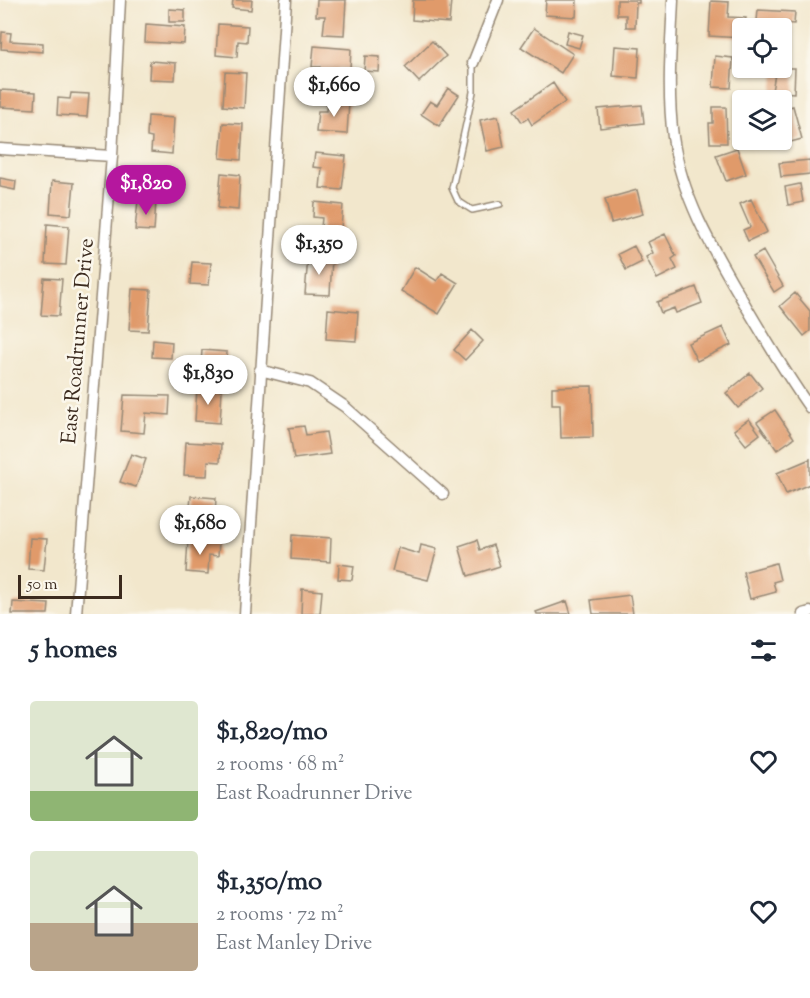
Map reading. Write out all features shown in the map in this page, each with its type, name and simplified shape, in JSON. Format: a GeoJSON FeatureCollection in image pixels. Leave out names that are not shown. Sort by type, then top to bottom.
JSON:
{"type":"FeatureCollection","features":[{"type":"Feature","properties":{"kind":"street","name":"East Roadrunner Drive"},"geometry":{"type":"LineString","coordinates":[[76,614],[112,156],[120,0]]}},
{"type":"Feature","properties":{"kind":"street"},"geometry":{"type":"LineString","coordinates":[[245,614],[286,0]]}},
{"type":"Feature","properties":{"kind":"street"},"geometry":{"type":"LineString","coordinates":[[473,63],[498,0]]}},
{"type":"Feature","properties":{"kind":"street"},"geometry":{"type":"LineString","coordinates":[[673,0],[669,88],[673,138],[684,184],[704,236],[790,380],[810,408]]}},
{"type":"Feature","properties":{"kind":"street"},"geometry":{"type":"LineString","coordinates":[[0,149],[112,156]]}},
{"type":"Feature","properties":{"kind":"street"},"geometry":{"type":"LineString","coordinates":[[260,370],[310,383],[344,406],[443,494]]}},
{"type":"Feature","properties":{"kind":"street"},"geometry":{"type":"LineString","coordinates":[[803,614],[810,612]]}},
{"type":"Feature","properties":{"kind":"lane"},"geometry":{"type":"LineString","coordinates":[[473,63],[473,92],[452,188],[458,201],[472,210],[500,204]]}},
{"type":"Feature","properties":{"kind":"building"},"geometry":{"type":"Polygon","coordinates":[[[233,0],[252,0],[251,10],[232,8],[233,0]]]}},
{"type":"Feature","properties":{"kind":"building"},"geometry":{"type":"Polygon","coordinates":[[[317,0],[346,0],[344,35],[323,34],[325,16],[316,16],[317,0]]]}},
{"type":"Feature","properties":{"kind":"building"},"geometry":{"type":"Polygon","coordinates":[[[413,0],[451,0],[449,23],[412,20],[413,0]]]}},
{"type":"Feature","properties":{"kind":"building"},"geometry":{"type":"Polygon","coordinates":[[[546,0],[577,0],[576,17],[545,15],[546,0]]]}},
{"type":"Feature","properties":{"kind":"building"},"geometry":{"type":"Polygon","coordinates":[[[617,0],[639,0],[639,3],[636,3],[635,27],[626,27],[626,15],[617,15],[617,0]]]}},
{"type":"Feature","properties":{"kind":"building"},"geometry":{"type":"Polygon","coordinates":[[[711,1],[729,2],[728,17],[746,18],[732,18],[732,37],[709,36],[711,1]]]}},
{"type":"Feature","properties":{"kind":"building"},"geometry":{"type":"Polygon","coordinates":[[[169,9],[185,10],[185,22],[169,22],[169,9]]]}},
{"type":"Feature","properties":{"kind":"building"},"geometry":{"type":"Polygon","coordinates":[[[758,10],[795,12],[794,24],[792,24],[792,18],[757,18],[758,10]]]}},
{"type":"Feature","properties":{"kind":"building"},"geometry":{"type":"Polygon","coordinates":[[[146,24],[185,27],[184,44],[145,42],[146,24]]]}},
{"type":"Feature","properties":{"kind":"building"},"geometry":{"type":"Polygon","coordinates":[[[218,24],[248,26],[247,42],[238,41],[237,57],[216,55],[218,24]]]}},
{"type":"Feature","properties":{"kind":"building"},"geometry":{"type":"Polygon","coordinates":[[[534,28],[573,54],[561,73],[521,47],[534,28]]]}},
{"type":"Feature","properties":{"kind":"building"},"geometry":{"type":"Polygon","coordinates":[[[568,31],[583,35],[579,48],[565,44],[568,31]]]}},
{"type":"Feature","properties":{"kind":"building"},"geometry":{"type":"Polygon","coordinates":[[[2,32],[11,33],[10,41],[43,43],[43,52],[1,49],[2,32]]]}},
{"type":"Feature","properties":{"kind":"building"},"geometry":{"type":"Polygon","coordinates":[[[432,41],[446,56],[419,82],[405,67],[432,41]]]}},
{"type":"Feature","properties":{"kind":"building"},"geometry":{"type":"Polygon","coordinates":[[[314,46],[351,49],[350,69],[339,68],[337,83],[319,82],[320,67],[312,67],[314,46]]]}},
{"type":"Feature","properties":{"kind":"building"},"geometry":{"type":"Polygon","coordinates":[[[615,46],[640,48],[638,78],[613,76],[615,46]]]}},
{"type":"Feature","properties":{"kind":"building"},"geometry":{"type":"Polygon","coordinates":[[[365,56],[380,57],[379,72],[364,71],[365,56]]]}},
{"type":"Feature","properties":{"kind":"building"},"geometry":{"type":"Polygon","coordinates":[[[715,56],[732,58],[731,88],[713,87],[715,56]]]}},
{"type":"Feature","properties":{"kind":"building"},"geometry":{"type":"Polygon","coordinates":[[[150,61],[176,63],[175,80],[149,79],[150,61]]]}},
{"type":"Feature","properties":{"kind":"building"},"geometry":{"type":"Polygon","coordinates":[[[792,68],[795,68],[794,93],[792,90],[772,90],[774,78],[792,78],[792,68]]]}},
{"type":"Feature","properties":{"kind":"building"},"geometry":{"type":"Polygon","coordinates":[[[225,72],[246,73],[244,108],[223,106],[225,72]]]}},
{"type":"Feature","properties":{"kind":"building"},"geometry":{"type":"Polygon","coordinates":[[[553,83],[565,102],[532,125],[528,118],[522,122],[514,110],[553,83]]]}},
{"type":"Feature","properties":{"kind":"building"},"geometry":{"type":"Polygon","coordinates":[[[448,88],[459,95],[439,126],[421,114],[430,101],[437,105],[448,88]]]}},
{"type":"Feature","properties":{"kind":"building"},"geometry":{"type":"Polygon","coordinates":[[[0,90],[36,92],[35,109],[0,107],[0,90]]]}},
{"type":"Feature","properties":{"kind":"building"},"geometry":{"type":"Polygon","coordinates":[[[71,93],[89,94],[87,117],[57,115],[58,98],[70,99],[71,93]]]}},
{"type":"Feature","properties":{"kind":"building"},"geometry":{"type":"Polygon","coordinates":[[[327,100],[349,102],[347,134],[316,132],[318,111],[326,111],[327,100]]]}},
{"type":"Feature","properties":{"kind":"building"},"geometry":{"type":"Polygon","coordinates":[[[642,105],[644,123],[600,128],[598,109],[642,105]]]}},
{"type":"Feature","properties":{"kind":"building"},"geometry":{"type":"Polygon","coordinates":[[[792,106],[802,139],[792,142],[792,106]]]}},
{"type":"Feature","properties":{"kind":"building"},"geometry":{"type":"Polygon","coordinates":[[[713,107],[726,107],[727,143],[710,143],[709,123],[713,123],[713,107]]]}},
{"type":"Feature","properties":{"kind":"building"},"geometry":{"type":"Polygon","coordinates":[[[148,116],[174,118],[172,154],[151,152],[152,138],[147,137],[148,116]]]}},
{"type":"Feature","properties":{"kind":"building"},"geometry":{"type":"Polygon","coordinates":[[[498,116],[504,147],[487,151],[480,120],[498,116]]]}},
{"type":"Feature","properties":{"kind":"building"},"geometry":{"type":"Polygon","coordinates":[[[223,123],[243,124],[241,160],[220,158],[223,123]]]}},
{"type":"Feature","properties":{"kind":"building"},"geometry":{"type":"Polygon","coordinates":[[[738,150],[746,174],[726,181],[716,155],[738,150]]]}},
{"type":"Feature","properties":{"kind":"building"},"geometry":{"type":"Polygon","coordinates":[[[315,153],[346,156],[342,190],[320,188],[322,168],[313,167],[315,153]]]}},
{"type":"Feature","properties":{"kind":"building"},"geometry":{"type":"Polygon","coordinates":[[[810,160],[810,174],[781,177],[779,163],[810,160]]]}},
{"type":"Feature","properties":{"kind":"building"},"geometry":{"type":"Polygon","coordinates":[[[221,173],[240,175],[238,210],[218,208],[221,173]]]}},
{"type":"Feature","properties":{"kind":"building"},"geometry":{"type":"Polygon","coordinates":[[[173,175],[184,180],[177,191],[167,185],[173,175]]]}},
{"type":"Feature","properties":{"kind":"building"},"geometry":{"type":"Polygon","coordinates":[[[0,178],[16,181],[15,190],[0,187],[0,178]]]}},
{"type":"Feature","properties":{"kind":"building"},"geometry":{"type":"Polygon","coordinates":[[[52,181],[74,183],[71,215],[50,213],[52,181]]]}},
{"type":"Feature","properties":{"kind":"building"},"geometry":{"type":"Polygon","coordinates":[[[800,184],[803,202],[788,205],[785,187],[800,184]]]}},
{"type":"Feature","properties":{"kind":"building"},"geometry":{"type":"Polygon","coordinates":[[[637,190],[643,214],[611,223],[605,199],[637,190]]]}},
{"type":"Feature","properties":{"kind":"building"},"geometry":{"type":"Polygon","coordinates":[[[751,199],[767,232],[748,241],[743,230],[750,227],[740,204],[751,199]]]}},
{"type":"Feature","properties":{"kind":"building"},"geometry":{"type":"Polygon","coordinates":[[[138,200],[156,201],[154,231],[135,230],[138,200]]]}},
{"type":"Feature","properties":{"kind":"building"},"geometry":{"type":"Polygon","coordinates":[[[314,202],[343,205],[340,239],[320,237],[322,218],[313,217],[314,202]]]}},
{"type":"Feature","properties":{"kind":"building"},"geometry":{"type":"Polygon","coordinates":[[[47,224],[69,226],[66,265],[45,264],[47,224]]]}},
{"type":"Feature","properties":{"kind":"building"},"geometry":{"type":"Polygon","coordinates":[[[665,234],[676,256],[672,259],[677,269],[657,279],[646,257],[653,253],[648,242],[665,234]]]}},
{"type":"Feature","properties":{"kind":"building"},"geometry":{"type":"Polygon","coordinates":[[[634,246],[642,262],[626,270],[618,254],[634,246]]]}},
{"type":"Feature","properties":{"kind":"building"},"geometry":{"type":"Polygon","coordinates":[[[763,251],[783,286],[774,292],[753,257],[763,251]]]}},
{"type":"Feature","properties":{"kind":"building"},"geometry":{"type":"Polygon","coordinates":[[[308,257],[332,258],[330,295],[305,294],[308,257]]]}},
{"type":"Feature","properties":{"kind":"building"},"geometry":{"type":"Polygon","coordinates":[[[192,262],[211,263],[209,285],[190,284],[192,262]]]}},
{"type":"Feature","properties":{"kind":"building"},"geometry":{"type":"Polygon","coordinates":[[[415,267],[437,281],[442,273],[458,283],[439,314],[401,291],[415,267]]]}},
{"type":"Feature","properties":{"kind":"building"},"geometry":{"type":"Polygon","coordinates":[[[44,278],[62,279],[59,316],[41,315],[44,278]]]}},
{"type":"Feature","properties":{"kind":"building"},"geometry":{"type":"Polygon","coordinates":[[[696,287],[702,303],[676,313],[674,308],[661,313],[657,302],[696,287]]]}},
{"type":"Feature","properties":{"kind":"building"},"geometry":{"type":"Polygon","coordinates":[[[132,289],[151,290],[148,331],[129,330],[132,289]]]}},
{"type":"Feature","properties":{"kind":"building"},"geometry":{"type":"Polygon","coordinates":[[[795,293],[810,311],[810,331],[804,336],[780,306],[795,293]]]}},
{"type":"Feature","properties":{"kind":"building"},"geometry":{"type":"Polygon","coordinates":[[[328,309],[358,312],[356,341],[326,339],[328,309]]]}},
{"type":"Feature","properties":{"kind":"building"},"geometry":{"type":"Polygon","coordinates":[[[723,327],[731,345],[697,361],[688,343],[723,327]]]}},
{"type":"Feature","properties":{"kind":"building"},"geometry":{"type":"Polygon","coordinates":[[[472,330],[483,341],[465,360],[454,350],[472,330]]]}},
{"type":"Feature","properties":{"kind":"building"},"geometry":{"type":"Polygon","coordinates":[[[153,340],[172,342],[171,358],[152,357],[153,340]]]}},
{"type":"Feature","properties":{"kind":"building"},"geometry":{"type":"Polygon","coordinates":[[[202,350],[227,352],[225,380],[200,378],[202,350]]]}},
{"type":"Feature","properties":{"kind":"building"},"geometry":{"type":"Polygon","coordinates":[[[750,373],[762,388],[738,408],[726,393],[750,373]]]}},
{"type":"Feature","properties":{"kind":"building"},"geometry":{"type":"Polygon","coordinates":[[[592,386],[593,437],[561,438],[560,404],[552,404],[552,387],[592,386]]]}},
{"type":"Feature","properties":{"kind":"building"},"geometry":{"type":"Polygon","coordinates":[[[197,388],[222,390],[220,423],[195,421],[197,388]]]}},
{"type":"Feature","properties":{"kind":"building"},"geometry":{"type":"Polygon","coordinates":[[[124,395],[170,396],[169,415],[146,413],[144,433],[121,431],[124,395]]]}},
{"type":"Feature","properties":{"kind":"building"},"geometry":{"type":"Polygon","coordinates":[[[775,410],[794,438],[777,450],[757,422],[775,410]]]}},
{"type":"Feature","properties":{"kind":"building"},"geometry":{"type":"Polygon","coordinates":[[[749,419],[760,434],[746,445],[734,430],[749,419]]]}},
{"type":"Feature","properties":{"kind":"building"},"geometry":{"type":"Polygon","coordinates":[[[304,426],[306,435],[326,432],[330,454],[294,459],[289,428],[304,426]]]}},
{"type":"Feature","properties":{"kind":"building"},"geometry":{"type":"Polygon","coordinates":[[[186,442],[221,444],[220,462],[208,461],[207,476],[184,475],[186,442]]]}},
{"type":"Feature","properties":{"kind":"building"},"geometry":{"type":"Polygon","coordinates":[[[131,454],[146,459],[136,487],[120,482],[131,454]]]}},
{"type":"Feature","properties":{"kind":"building"},"geometry":{"type":"Polygon","coordinates":[[[810,459],[810,484],[786,494],[777,473],[810,459]]]}},
{"type":"Feature","properties":{"kind":"building"},"geometry":{"type":"Polygon","coordinates":[[[191,496],[216,498],[214,531],[188,530],[191,496]]]}},
{"type":"Feature","properties":{"kind":"building"},"geometry":{"type":"Polygon","coordinates":[[[292,535],[331,538],[330,562],[291,559],[292,535]]]}},
{"type":"Feature","properties":{"kind":"building"},"geometry":{"type":"Polygon","coordinates":[[[30,538],[47,539],[44,570],[28,569],[30,538]]]}},
{"type":"Feature","properties":{"kind":"building"},"geometry":{"type":"Polygon","coordinates":[[[188,540],[219,542],[218,556],[209,555],[208,574],[186,572],[188,540]]]}},
{"type":"Feature","properties":{"kind":"building"},"geometry":{"type":"Polygon","coordinates":[[[477,540],[480,550],[493,545],[500,566],[468,576],[459,546],[477,540]]]}},
{"type":"Feature","properties":{"kind":"building"},"geometry":{"type":"Polygon","coordinates":[[[421,545],[437,549],[428,580],[392,571],[398,548],[419,554],[421,545]]]}},
{"type":"Feature","properties":{"kind":"building"},"geometry":{"type":"Polygon","coordinates":[[[776,563],[780,580],[773,582],[776,592],[750,599],[743,572],[776,563]]]}},
{"type":"Feature","properties":{"kind":"building"},"geometry":{"type":"Polygon","coordinates":[[[339,564],[354,566],[352,580],[338,579],[339,564]]]}},
{"type":"Feature","properties":{"kind":"building"},"geometry":{"type":"Polygon","coordinates":[[[302,589],[322,591],[320,614],[301,614],[302,589]]]}},
{"type":"Feature","properties":{"kind":"building"},"geometry":{"type":"Polygon","coordinates":[[[630,595],[633,614],[593,614],[591,600],[630,595]]]}},
{"type":"Feature","properties":{"kind":"building"},"geometry":{"type":"Polygon","coordinates":[[[567,601],[571,614],[537,614],[536,612],[567,601]]]}},
{"type":"Feature","properties":{"kind":"building"},"geometry":{"type":"Polygon","coordinates":[[[13,602],[49,604],[48,614],[12,614],[13,602]]]}}]}
